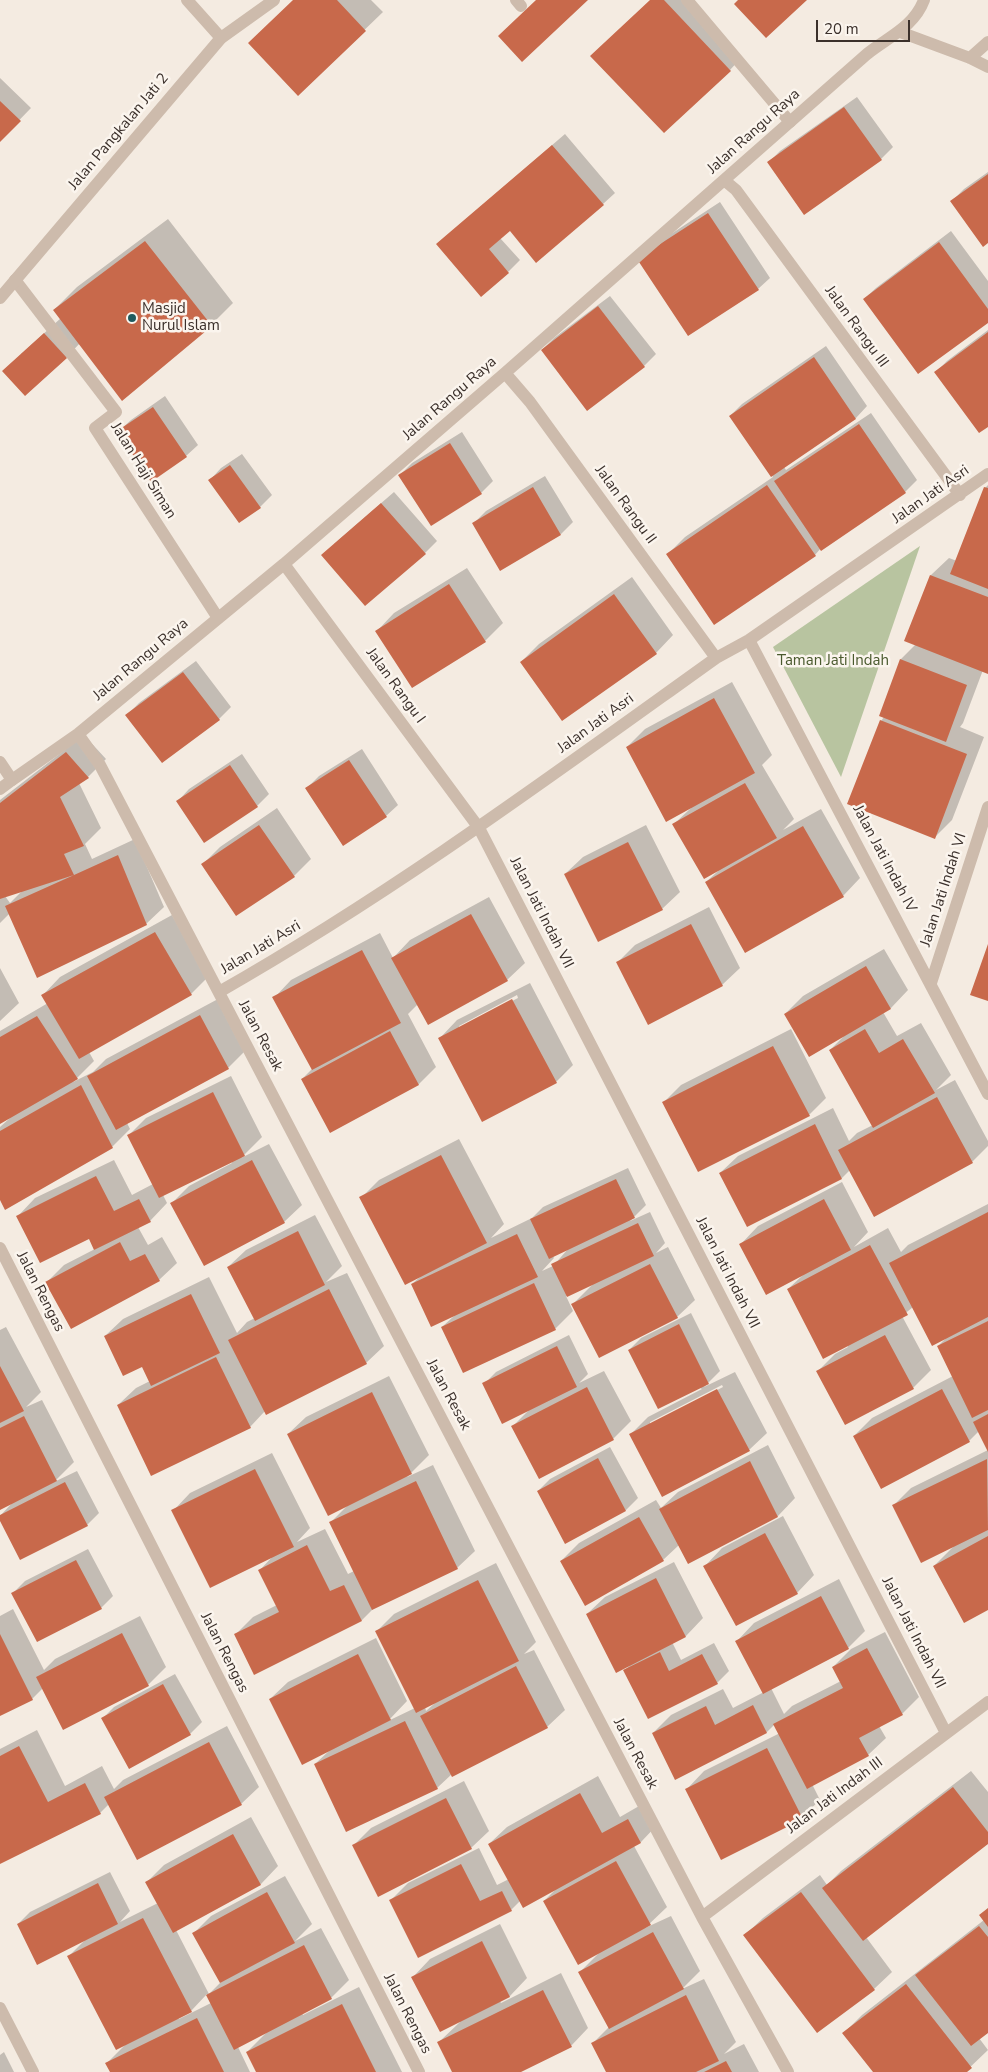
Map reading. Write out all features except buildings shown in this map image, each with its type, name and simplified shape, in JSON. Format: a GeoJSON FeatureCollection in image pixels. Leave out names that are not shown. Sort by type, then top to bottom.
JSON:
{"type":"FeatureCollection","features":[{"type":"Feature","properties":{"kind":"street"},"geometry":{"type":"LineString","coordinates":[[187,0],[221,38]]}},
{"type":"Feature","properties":{"kind":"street","name":"Jalan Pangkalan Jati 2"},"geometry":{"type":"LineString","coordinates":[[0,298],[221,38],[274,0]]}},
{"type":"Feature","properties":{"kind":"street"},"geometry":{"type":"LineString","coordinates":[[687,0],[790,122]]}},
{"type":"Feature","properties":{"kind":"street","name":"Jalan Rangu Raya"},"geometry":{"type":"LineString","coordinates":[[0,789],[78,734],[284,564],[505,374],[867,54],[884,40],[900,32],[920,9],[924,0]]}},
{"type":"Feature","properties":{"kind":"street"},"geometry":{"type":"LineString","coordinates":[[900,32],[970,58],[988,67]]}},
{"type":"Feature","properties":{"kind":"street"},"geometry":{"type":"LineString","coordinates":[[970,58],[988,42]]}},
{"type":"Feature","properties":{"kind":"street","name":"Jalan Rangu III"},"geometry":{"type":"LineString","coordinates":[[724,180],[736,190],[960,495]]}},
{"type":"Feature","properties":{"kind":"street","name":"Jalan Haji Siman"},"geometry":{"type":"LineString","coordinates":[[15,280],[116,412],[95,428],[218,618]]}},
{"type":"Feature","properties":{"kind":"street","name":"Jalan Rangu II"},"geometry":{"type":"LineString","coordinates":[[505,374],[530,402],[716,658]]}},
{"type":"Feature","properties":{"kind":"street","name":"Jalan Jati Asri"},"geometry":{"type":"LineString","coordinates":[[219,992],[273,961],[479,828],[716,658],[750,640],[988,474]]}},
{"type":"Feature","properties":{"kind":"street","name":"Jalan Rangu I"},"geometry":{"type":"LineString","coordinates":[[284,564],[479,828]]}},
{"type":"Feature","properties":{"kind":"street","name":"Jalan Jati Indah IV"},"geometry":{"type":"LineString","coordinates":[[750,640],[988,1094]]}},
{"type":"Feature","properties":{"kind":"street","name":"Jalan Resak"},"geometry":{"type":"LineString","coordinates":[[78,734],[100,765],[702,1917],[788,2072]]}},
{"type":"Feature","properties":{"kind":"street"},"geometry":{"type":"LineString","coordinates":[[0,762],[12,780]]}},
{"type":"Feature","properties":{"kind":"street","name":"Jalan Jati Indah VI"},"geometry":{"type":"LineString","coordinates":[[931,983],[988,807]]}},
{"type":"Feature","properties":{"kind":"street","name":"Jalan Jati Indah VII"},"geometry":{"type":"LineString","coordinates":[[479,828],[946,1733]]}},
{"type":"Feature","properties":{"kind":"street","name":"Jalan Rengas"},"geometry":{"type":"LineString","coordinates":[[0,1248],[419,2072]]}},
{"type":"Feature","properties":{"kind":"street","name":"Jalan Jati Indah III"},"geometry":{"type":"LineString","coordinates":[[702,1917],[988,1702]]}},
{"type":"Feature","properties":{"kind":"street"},"geometry":{"type":"LineString","coordinates":[[1,2011],[33,2072]]}},
{"type":"Feature","properties":{"kind":"green space","name":"Taman Jati Indah"},"geometry":{"type":"Polygon","coordinates":[[[920,546],[841,777],[773,647],[920,546]]]}},
{"type":"Feature","properties":{"kind":"place","name":"Masjid Nurul Islam"},"geometry":{"type":"Point","coordinates":[132,318]}}]}
